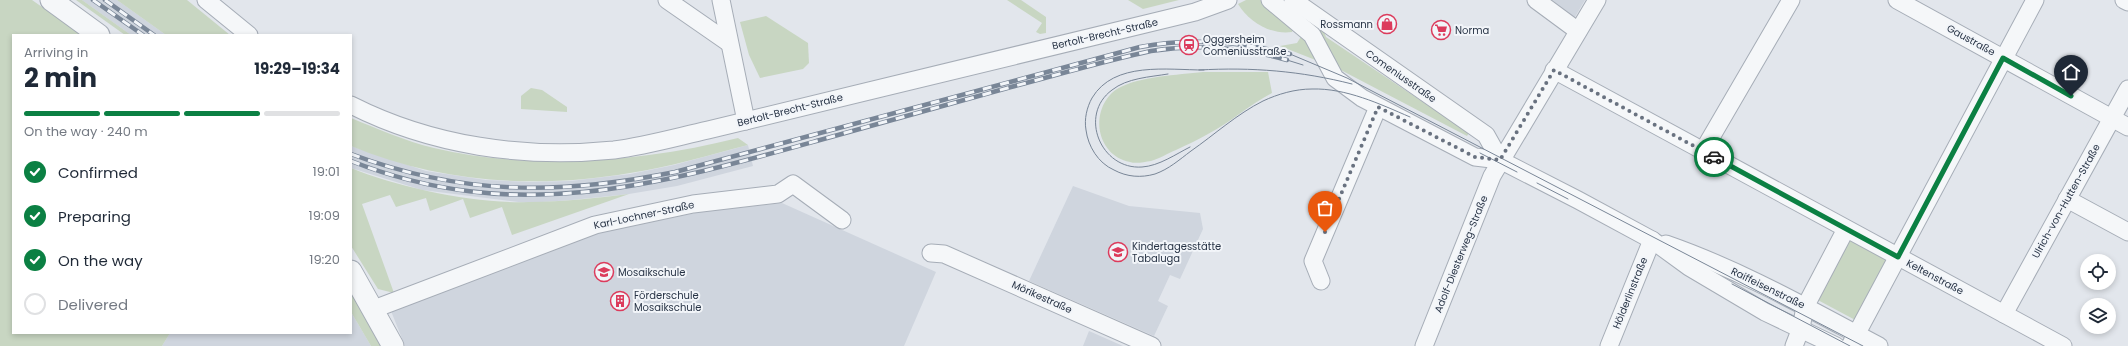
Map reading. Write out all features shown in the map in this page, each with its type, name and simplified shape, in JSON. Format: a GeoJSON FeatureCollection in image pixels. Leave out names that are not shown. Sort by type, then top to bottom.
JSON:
{"type":"FeatureCollection","features":[{"type":"Feature","properties":{"kind":"street"},"geometry":{"type":"LineString","coordinates":[[51,0],[99,34]]}},
{"type":"Feature","properties":{"kind":"street"},"geometry":{"type":"LineString","coordinates":[[206,0],[248,34]]}},
{"type":"Feature","properties":{"kind":"street"},"geometry":{"type":"LineString","coordinates":[[667,0],[729,42]]}},
{"type":"Feature","properties":{"kind":"street"},"geometry":{"type":"LineString","coordinates":[[721,0],[746,121]]}},
{"type":"Feature","properties":{"kind":"street","name":"Bertolt-Brecht-Straße"},"geometry":{"type":"LineString","coordinates":[[352,106],[373,116],[427,136],[473,146],[520,152],[568,153],[615,150],[746,121],[1195,12],[1228,0]]}},
{"type":"Feature","properties":{"kind":"street","name":"Raiffeisenstraße"},"geometry":{"type":"LineString","coordinates":[[1270,0],[1312,35],[1335,78],[1378,107],[1475,157],[1500,160],[1652,240],[1689,267],[1765,312],[1836,346]]}},
{"type":"Feature","properties":{"kind":"street","name":"Comeniusstraße"},"geometry":{"type":"LineString","coordinates":[[1293,0],[1486,135],[1500,160]]}},
{"type":"Feature","properties":{"kind":"street"},"geometry":{"type":"LineString","coordinates":[[1536,0],[1578,31]]}},
{"type":"Feature","properties":{"kind":"street","name":"Adolf-Diesterweg-Straße"},"geometry":{"type":"LineString","coordinates":[[1424,346],[1500,160],[1597,0]]}},
{"type":"Feature","properties":{"kind":"street"},"geometry":{"type":"LineString","coordinates":[[1703,151],[1791,0]]}},
{"type":"Feature","properties":{"kind":"street","name":"Gaustraße"},"geometry":{"type":"LineString","coordinates":[[1897,0],[2128,127]]}},
{"type":"Feature","properties":{"kind":"street"},"geometry":{"type":"LineString","coordinates":[[1853,340],[2034,0]]}},
{"type":"Feature","properties":{"kind":"street"},"geometry":{"type":"LineString","coordinates":[[2124,0],[2128,2]]}},
{"type":"Feature","properties":{"kind":"street","name":"Keltenstraße"},"geometry":{"type":"LineString","coordinates":[[1554,70],[2063,346]]}},
{"type":"Feature","properties":{"kind":"street","name":"Ulrich-von-Hutten-Straße"},"geometry":{"type":"LineString","coordinates":[[2004,314],[2128,88]]}},
{"type":"Feature","properties":{"kind":"street"},"geometry":{"type":"LineString","coordinates":[[1321,280],[1313,261],[1378,107]]}},
{"type":"Feature","properties":{"kind":"street","name":"Karl-Lochner-Straße"},"geometry":{"type":"LineString","coordinates":[[374,309],[595,225],[693,204],[778,194],[793,184],[842,220]]}},
{"type":"Feature","properties":{"kind":"street"},"geometry":{"type":"LineString","coordinates":[[2067,199],[2128,232]]}},
{"type":"Feature","properties":{"kind":"street"},"geometry":{"type":"LineString","coordinates":[[1794,346],[1801,328],[1805,306],[1846,229]]}},
{"type":"Feature","properties":{"kind":"street","name":"Raiffeisenstraße"},"geometry":{"type":"LineString","coordinates":[[1652,240],[1696,254],[1776,290],[1805,306],[1853,340],[1879,346]]}},
{"type":"Feature","properties":{"kind":"street","name":"Hölderlinstraße"},"geometry":{"type":"LineString","coordinates":[[1609,346],[1652,240]]}},
{"type":"Feature","properties":{"kind":"street","name":"Mörikestraße"},"geometry":{"type":"LineString","coordinates":[[931,253],[944,254],[1152,346]]}},
{"type":"Feature","properties":{"kind":"street"},"geometry":{"type":"LineString","coordinates":[[352,273],[374,309],[393,346]]}},
{"type":"Feature","properties":{"kind":"shaded area"},"geometry":{"type":"Polygon","coordinates":[[[82,0],[117,0],[165,34],[130,34],[82,0]]]}},
{"type":"Feature","properties":{"kind":"shaded area"},"geometry":{"type":"Polygon","coordinates":[[[1547,0],[1585,0],[1572,22],[1547,0]]]}},
{"type":"Feature","properties":{"kind":"shaded area"},"geometry":{"type":"Polygon","coordinates":[[[748,145],[753,166],[677,186],[629,194],[527,203],[422,190],[352,168],[352,146],[426,171],[486,180],[529,182],[570,181],[630,174],[674,165],[748,145]]]}},
{"type":"Feature","properties":{"kind":"shaded area","name":"Kindertagesstätte Tabaluga"},"geometry":{"type":"Polygon","coordinates":[[[1073,186],[1129,206],[1200,213],[1203,229],[1180,279],[1170,275],[1158,301],[1168,306],[1154,336],[1029,281],[1073,186]]]}},
{"type":"Feature","properties":{"kind":"shaded area"},"geometry":{"type":"Polygon","coordinates":[[[782,203],[936,272],[904,346],[405,346],[391,311],[599,233],[700,212],[782,203]]]}},
{"type":"Feature","properties":{"kind":"shaded area"},"geometry":{"type":"Polygon","coordinates":[[[352,314],[371,346],[162,346],[169,334],[352,334],[352,314]]]}},
{"type":"Feature","properties":{"kind":"shaded area"},"geometry":{"type":"Polygon","coordinates":[[[1089,331],[1123,346],[1083,346],[1089,331]]]}},
{"type":"Feature","properties":{"kind":"green space"},"geometry":{"type":"Polygon","coordinates":[[[0,0],[32,0],[81,34],[12,34],[12,334],[169,334],[162,346],[0,346],[0,0]]]}},
{"type":"Feature","properties":{"kind":"green space"},"geometry":{"type":"Polygon","coordinates":[[[76,0],[82,0],[130,34],[124,34],[76,0]]]}},
{"type":"Feature","properties":{"kind":"green space"},"geometry":{"type":"Polygon","coordinates":[[[117,0],[187,0],[229,34],[165,34],[117,0]]]}},
{"type":"Feature","properties":{"kind":"green space"},"geometry":{"type":"Polygon","coordinates":[[[1007,0],[1021,0],[1046,17],[1046,33],[1040,34],[1036,32],[1042,23],[1007,0]]]}},
{"type":"Feature","properties":{"kind":"green space"},"geometry":{"type":"Polygon","coordinates":[[[1128,0],[1179,0],[1143,9],[1128,0]]]}},
{"type":"Feature","properties":{"kind":"green space"},"geometry":{"type":"Polygon","coordinates":[[[1246,0],[1260,0],[1294,28],[1292,32],[1268,29],[1254,22],[1238,4],[1246,0]]]}},
{"type":"Feature","properties":{"kind":"green space"},"geometry":{"type":"Polygon","coordinates":[[[766,16],[808,43],[809,63],[803,69],[760,78],[749,55],[740,22],[766,16]]]}},
{"type":"Feature","properties":{"kind":"green space"},"geometry":{"type":"Polygon","coordinates":[[[1310,21],[1323,29],[1326,37],[1469,133],[1467,136],[1335,67],[1308,24],[1310,21]]]}},
{"type":"Feature","properties":{"kind":"green space"},"geometry":{"type":"Polygon","coordinates":[[[1302,35],[1318,61],[1280,46],[1297,43],[1302,35]]]}},
{"type":"Feature","properties":{"kind":"green space"},"geometry":{"type":"Polygon","coordinates":[[[1203,72],[1268,72],[1272,93],[1216,129],[1154,160],[1132,163],[1118,158],[1109,150],[1103,141],[1100,130],[1100,119],[1102,107],[1108,97],[1117,89],[1136,81],[1171,75],[1203,72]]]}},
{"type":"Feature","properties":{"kind":"green space"},"geometry":{"type":"Polygon","coordinates":[[[531,88],[542,90],[567,107],[567,112],[521,109],[521,96],[531,88]]]}},
{"type":"Feature","properties":{"kind":"green space"},"geometry":{"type":"Polygon","coordinates":[[[352,118],[402,138],[434,148],[509,160],[586,161],[625,158],[664,153],[738,138],[748,145],[660,168],[595,178],[559,181],[489,179],[454,175],[419,168],[352,146],[352,118]]]}},
{"type":"Feature","properties":{"kind":"green space"},"geometry":{"type":"Polygon","coordinates":[[[352,168],[415,188],[486,200],[508,202],[554,201],[629,194],[512,235],[502,207],[470,218],[463,199],[430,211],[426,198],[396,207],[390,195],[362,204],[394,293],[378,289],[352,248],[352,168]]]}},
{"type":"Feature","properties":{"kind":"green space"},"geometry":{"type":"Polygon","coordinates":[[[1848,235],[1892,258],[1859,322],[1814,298],[1848,235]]]}},
{"type":"Feature","properties":{"kind":"green space"},"geometry":{"type":"Polygon","coordinates":[[[352,289],[383,346],[371,346],[352,314],[352,289]]]}},
{"type":"Feature","properties":{"kind":"tram line"},"geometry":{"type":"LineString","coordinates":[[1290,54],[1347,78],[1863,346]]}},
{"type":"Feature","properties":{"kind":"tram line"},"geometry":{"type":"LineString","coordinates":[[1287,60],[1303,65]]}},
{"type":"Feature","properties":{"kind":"tram line"},"geometry":{"type":"LineString","coordinates":[[1199,70],[1238,69],[1276,71],[1314,76],[1352,84]]}},
{"type":"Feature","properties":{"kind":"tram line"},"geometry":{"type":"LineString","coordinates":[[1204,70],[1142,70],[1127,73],[1114,78],[1102,86],[1090,102],[1087,109],[1085,122],[1089,142],[1103,163],[1108,167],[1124,174],[1139,176],[1155,174],[1174,164],[1253,106],[1275,96],[1299,90],[1325,89],[1350,94],[1375,102],[1410,117]]}},
{"type":"Feature","properties":{"kind":"tram line"},"geometry":{"type":"LineString","coordinates":[[1168,74],[1132,80],[1112,90],[1102,101],[1097,113],[1096,126],[1099,139],[1106,151],[1115,160],[1128,166],[1142,167],[1155,164],[1190,147]]}},
{"type":"Feature","properties":{"kind":"tram line"},"geometry":{"type":"LineString","coordinates":[[1480,153],[1517,172]]}},
{"type":"Feature","properties":{"kind":"tram line"},"geometry":{"type":"LineString","coordinates":[[1537,183],[1568,199]]}},
{"type":"Feature","properties":{"kind":"tram line"},"geometry":{"type":"LineString","coordinates":[[1732,284],[1850,346]]}},
{"type":"Feature","properties":{"kind":"railway"},"geometry":{"type":"LineString","coordinates":[[93,0],[142,34]]}},
{"type":"Feature","properties":{"kind":"railway"},"geometry":{"type":"LineString","coordinates":[[105,0],[153,34]]}},
{"type":"Feature","properties":{"kind":"railway"},"geometry":{"type":"LineString","coordinates":[[352,154],[392,168],[433,178],[472,184],[512,187],[592,185],[633,180],[675,172],[1140,47],[1178,42],[1216,42],[1253,46],[1290,54]]}},
{"type":"Feature","properties":{"kind":"railway"},"geometry":{"type":"LineString","coordinates":[[352,161],[412,181],[471,191],[529,195],[587,192],[644,184],[702,171],[1081,68],[1151,51],[1202,47],[1219,48],[1253,52],[1287,60]]}},
{"type":"Feature","properties":{"kind":"way so far"},"geometry":{"type":"LineString","coordinates":[[1325,232],[1378,107],[1475,157],[1500,160],[1554,70],[1714,157]]}},
{"type":"Feature","properties":{"kind":"place","name":"Rossmann"},"geometry":{"type":"Point","coordinates":[1387,24]}},
{"type":"Feature","properties":{"kind":"place","name":"Norma"},"geometry":{"type":"Point","coordinates":[1441,30]}},
{"type":"Feature","properties":{"kind":"place","name":"Oggersheim Comeniusstraße"},"geometry":{"type":"Point","coordinates":[1189,45]}},
{"type":"Feature","properties":{"kind":"place","name":"Kindertagesstätte Tabaluga"},"geometry":{"type":"Point","coordinates":[1118,252]}},
{"type":"Feature","properties":{"kind":"place","name":"Mosaikschule"},"geometry":{"type":"Point","coordinates":[604,272]}},
{"type":"Feature","properties":{"kind":"place","name":"Förderschule Mosaikschule"},"geometry":{"type":"Point","coordinates":[620,301]}},
{"type":"Feature","properties":{"kind":"route"},"geometry":{"type":"LineString","coordinates":[[1714,157],[1898,257],[2003,58],[2071,96]]}}]}
